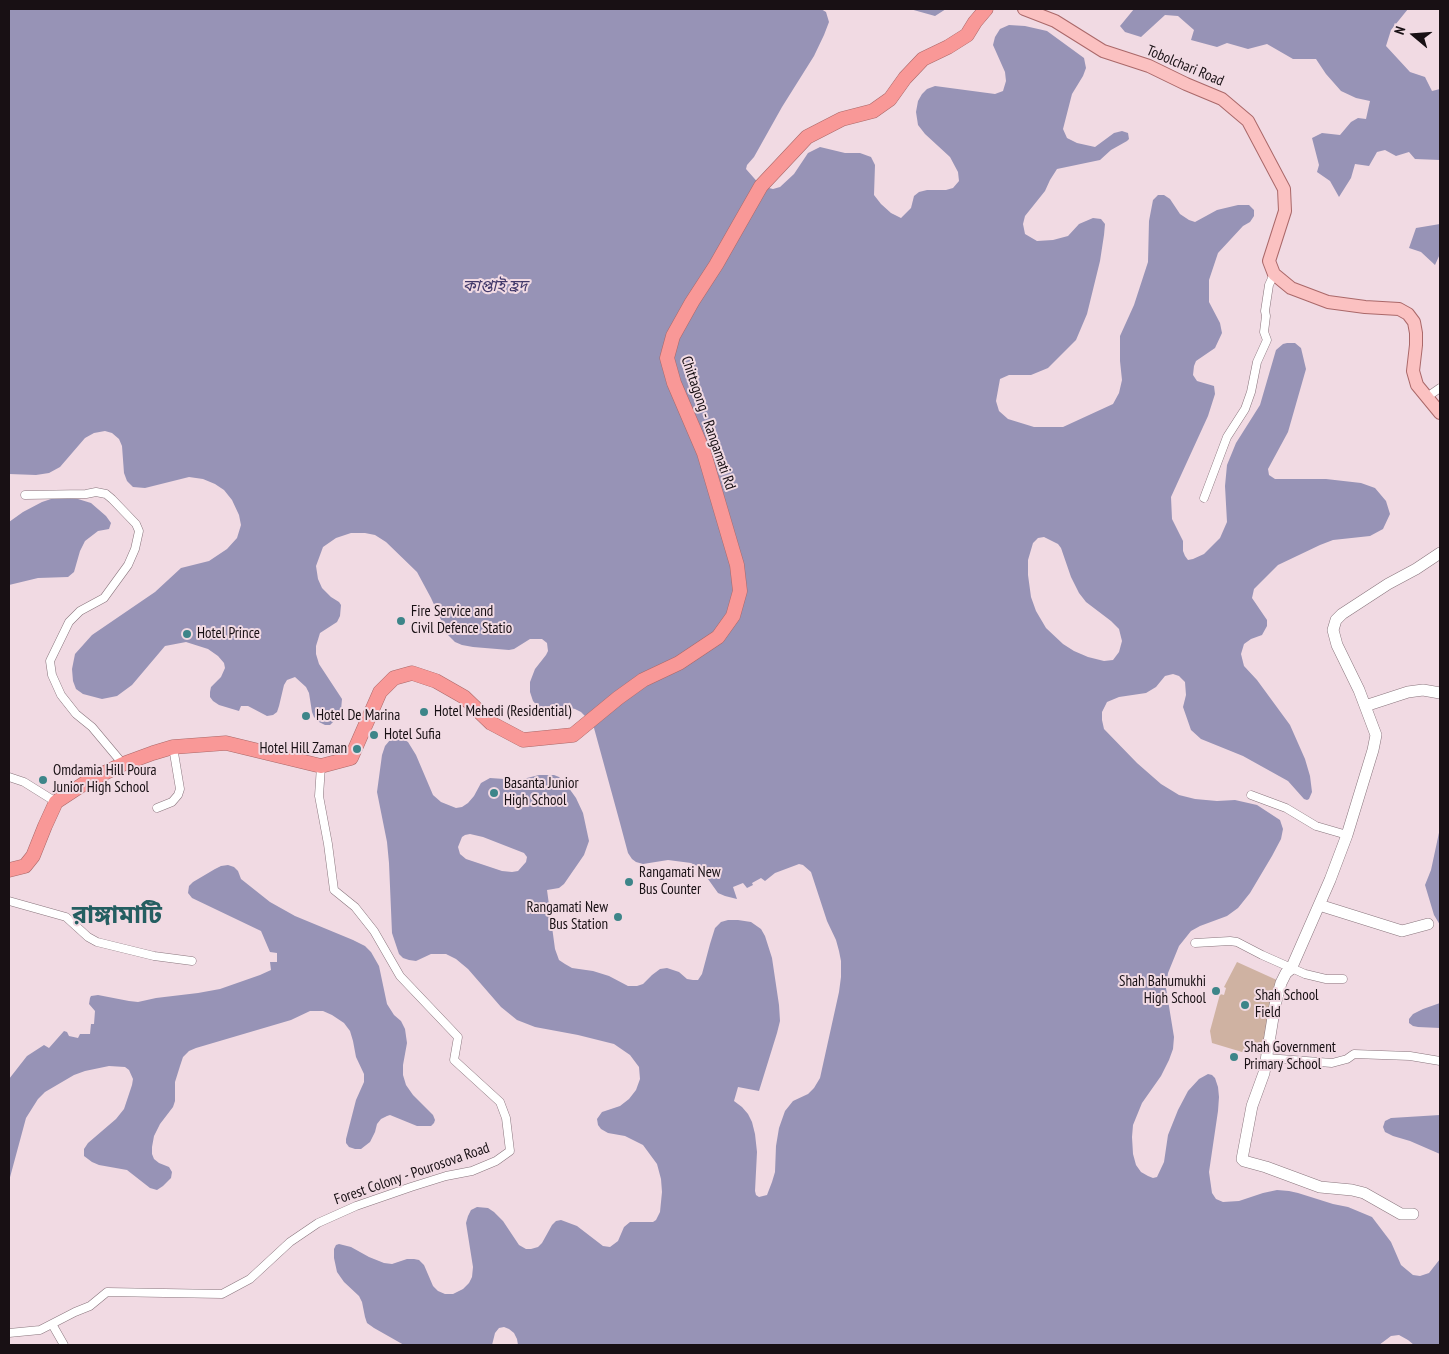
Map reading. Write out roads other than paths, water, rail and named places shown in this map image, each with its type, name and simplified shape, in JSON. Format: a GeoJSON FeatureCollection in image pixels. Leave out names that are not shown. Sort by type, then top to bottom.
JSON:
{"type":"FeatureCollection","features":[{"type":"Feature","properties":{"kind":"highway"},"geometry":{"type":"LineString","coordinates":[[982,9],[987,9]]}},
{"type":"Feature","properties":{"kind":"highway","name":"Chittagong - Rangamati Rd"},"geometry":{"type":"LineString","coordinates":[[56,802],[88,781],[123,764],[173,747],[226,743],[321,766],[351,758],[380,692],[394,678],[412,673],[436,681],[464,697],[491,724],[523,740],[573,735],[643,680],[679,662],[718,636],[733,616],[740,591],[737,564],[704,452],[674,383],[667,358],[673,336],[761,186],[807,137],[842,119],[873,111],[879,107],[890,99],[905,78],[923,59],[967,35],[976,15],[987,9]]}},
{"type":"Feature","properties":{"kind":"highway"},"geometry":{"type":"LineString","coordinates":[[9,870],[25,866],[33,856],[56,802]]}},
{"type":"Feature","properties":{"kind":"main road","name":"Tobolchari Road"},"geometry":{"type":"LineString","coordinates":[[1024,9],[1055,21],[1102,51],[1149,66],[1222,99],[1248,120],[1284,189],[1285,211],[1269,260],[1274,274]]}},
{"type":"Feature","properties":{"kind":"main road"},"geometry":{"type":"LineString","coordinates":[[1274,274],[1291,288],[1328,302],[1399,309],[1408,314],[1414,322],[1416,333],[1412,371],[1417,385],[1440,413]]}},
{"type":"Feature","properties":{"kind":"street"},"geometry":{"type":"LineString","coordinates":[[1204,498],[1226,436],[1245,409],[1251,392],[1258,362],[1267,340],[1264,332],[1265,311],[1269,285],[1274,274]]}},
{"type":"Feature","properties":{"kind":"street"},"geometry":{"type":"LineString","coordinates":[[1428,397],[1440,388]]}},
{"type":"Feature","properties":{"kind":"street"},"geometry":{"type":"LineString","coordinates":[[26,495],[86,494],[96,492],[106,494],[136,524],[139,531],[135,549],[128,565],[104,598],[80,611],[69,622],[50,660],[52,675],[61,695],[76,714],[92,727],[123,764]]}},
{"type":"Feature","properties":{"kind":"street"},"geometry":{"type":"LineString","coordinates":[[1413,1214],[1401,1214],[1364,1193],[1320,1187],[1266,1167],[1244,1162],[1242,1159],[1254,1101],[1261,1084],[1267,1058],[1275,1005],[1281,982],[1286,973],[1291,969],[1347,835],[1376,735],[1337,645],[1333,630],[1336,620],[1342,614],[1388,584],[1440,553]]}},
{"type":"Feature","properties":{"kind":"street"},"geometry":{"type":"LineString","coordinates":[[1365,706],[1416,691],[1423,690],[1440,694]]}},
{"type":"Feature","properties":{"kind":"street"},"geometry":{"type":"LineString","coordinates":[[157,808],[172,802],[178,795],[180,788],[173,747]]}},
{"type":"Feature","properties":{"kind":"street","name":"Forest Colony - Pourosova Road"},"geometry":{"type":"LineString","coordinates":[[9,1333],[40,1330],[74,1312],[90,1306],[107,1292],[222,1294],[250,1279],[290,1242],[318,1223],[356,1206],[411,1187],[446,1176],[472,1171],[496,1161],[510,1151],[506,1118],[500,1102],[454,1060],[458,1037],[400,976],[374,931],[355,907],[334,890],[319,796],[321,766]]}},
{"type":"Feature","properties":{"kind":"street"},"geometry":{"type":"LineString","coordinates":[[9,778],[24,782],[56,802]]}},
{"type":"Feature","properties":{"kind":"street"},"geometry":{"type":"LineString","coordinates":[[1251,795],[1286,808],[1316,826],[1347,835]]}},
{"type":"Feature","properties":{"kind":"street"},"geometry":{"type":"LineString","coordinates":[[9,901],[66,917],[88,937],[97,942],[154,956],[192,961]]}},
{"type":"Feature","properties":{"kind":"street"},"geometry":{"type":"LineString","coordinates":[[1319,905],[1402,931],[1428,924]]}},
{"type":"Feature","properties":{"kind":"street"},"geometry":{"type":"LineString","coordinates":[[1195,942],[1237,942],[1291,969],[1315,978],[1343,979]]}},
{"type":"Feature","properties":{"kind":"street"},"geometry":{"type":"LineString","coordinates":[[1267,1058],[1332,1062],[1347,1059],[1354,1054],[1410,1056],[1440,1061]]}},
{"type":"Feature","properties":{"kind":"street"},"geometry":{"type":"LineString","coordinates":[[52,1324],[64,1345]]}},
{"type":"Feature","properties":{"kind":"water","name":"কাপ্তাই হ্রদ"},"geometry":{"type":"Polygon","coordinates":[[[9,9],[821,9],[826,12],[829,22],[824,35],[814,56],[746,169],[761,186],[773,189],[780,187],[794,174],[808,153],[820,147],[845,153],[860,153],[871,157],[875,165],[874,195],[891,213],[901,218],[911,208],[914,196],[919,192],[946,190],[953,188],[959,181],[958,172],[950,157],[918,125],[916,112],[918,101],[922,94],[927,89],[935,86],[995,94],[1003,91],[1006,81],[1005,72],[993,45],[1000,29],[1009,25],[1025,26],[1047,31],[1084,58],[1086,68],[1072,94],[1063,129],[1067,138],[1077,143],[1095,147],[1114,133],[1122,131],[1128,133],[1129,139],[1111,150],[1100,160],[1057,169],[1045,191],[1025,216],[1023,224],[1025,234],[1037,241],[1053,240],[1068,236],[1079,224],[1093,218],[1101,219],[1105,224],[1104,235],[1100,261],[1087,314],[1076,340],[1048,368],[1031,375],[1009,375],[1000,379],[996,401],[999,411],[1008,419],[1034,427],[1063,427],[1113,404],[1119,393],[1122,380],[1120,336],[1134,305],[1148,262],[1149,221],[1153,200],[1158,195],[1164,195],[1170,199],[1180,214],[1195,222],[1217,210],[1238,205],[1249,205],[1254,210],[1254,216],[1218,253],[1209,280],[1209,302],[1220,323],[1222,333],[1215,348],[1196,361],[1193,375],[1197,381],[1214,386],[1215,394],[1208,416],[1171,497],[1172,519],[1183,541],[1185,556],[1188,560],[1204,554],[1220,538],[1227,522],[1225,486],[1227,465],[1236,443],[1260,405],[1276,350],[1287,343],[1295,343],[1301,348],[1306,369],[1288,432],[1268,469],[1269,475],[1275,479],[1326,479],[1361,483],[1375,488],[1386,501],[1390,514],[1383,529],[1370,536],[1333,540],[1320,545],[1278,565],[1254,589],[1252,598],[1267,620],[1267,626],[1262,635],[1244,644],[1241,654],[1244,666],[1257,680],[1290,725],[1305,759],[1310,776],[1312,792],[1309,799],[1304,799],[1288,781],[1243,756],[1201,739],[1191,730],[1183,707],[1186,695],[1185,682],[1179,676],[1173,674],[1165,676],[1156,687],[1146,693],[1119,697],[1107,702],[1102,712],[1104,729],[1137,763],[1161,784],[1179,795],[1195,799],[1235,800],[1257,805],[1280,820],[1283,829],[1281,839],[1272,856],[1250,893],[1238,908],[1227,916],[1191,931],[1179,946],[1168,973],[1166,988],[1174,1037],[1173,1049],[1161,1076],[1142,1103],[1133,1125],[1133,1154],[1136,1165],[1141,1172],[1148,1176],[1157,1177],[1164,1162],[1168,1135],[1188,1091],[1199,1079],[1208,1074],[1212,1075],[1218,1087],[1219,1097],[1209,1172],[1212,1193],[1216,1199],[1223,1202],[1239,1201],[1277,1190],[1298,1193],[1348,1207],[1372,1217],[1391,1242],[1401,1265],[1413,1275],[1420,1276],[1429,1273],[1440,1259],[1440,1345],[1414,1345],[1399,1335],[1391,1336],[1379,1345],[518,1345],[514,1333],[504,1327],[499,1328],[495,1333],[492,1345],[404,1345],[374,1328],[367,1323],[359,1296],[344,1282],[337,1272],[334,1258],[336,1245],[351,1247],[384,1263],[392,1264],[407,1259],[419,1260],[424,1265],[433,1286],[438,1291],[445,1294],[453,1294],[463,1289],[472,1277],[473,1267],[466,1223],[471,1210],[477,1207],[488,1208],[494,1212],[503,1221],[519,1245],[526,1249],[538,1247],[552,1225],[556,1221],[561,1220],[577,1226],[603,1246],[610,1247],[618,1241],[624,1227],[630,1222],[653,1222],[656,1220],[660,1212],[662,1192],[657,1164],[643,1145],[625,1136],[608,1133],[598,1125],[597,1119],[602,1112],[620,1106],[636,1090],[640,1079],[639,1067],[630,1055],[614,1044],[535,1027],[517,1020],[501,1007],[468,969],[456,959],[446,954],[431,954],[416,961],[403,958],[399,954],[392,933],[387,842],[377,792],[382,755],[385,746],[390,740],[399,737],[408,742],[416,755],[433,795],[441,802],[456,808],[468,803],[481,783],[490,778],[519,780],[539,775],[554,775],[566,784],[576,798],[583,813],[589,841],[584,855],[564,884],[559,888],[547,890],[555,949],[559,960],[572,968],[593,971],[609,976],[628,986],[643,984],[660,969],[667,968],[679,972],[687,979],[698,980],[702,974],[715,928],[721,922],[738,920],[751,922],[761,929],[772,958],[780,1021],[759,1091],[738,1087],[734,1101],[748,1114],[752,1122],[757,1152],[755,1191],[759,1197],[767,1195],[772,1182],[775,1172],[779,1128],[785,1111],[793,1101],[808,1094],[820,1078],[839,992],[841,961],[839,951],[811,872],[799,864],[775,873],[765,881],[761,878],[747,888],[743,883],[733,887],[737,899],[718,893],[703,872],[691,863],[668,860],[643,864],[632,859],[628,853],[594,728],[590,721],[575,709],[571,708],[549,713],[541,710],[533,701],[530,692],[530,682],[535,669],[548,651],[547,643],[542,639],[530,639],[509,650],[473,647],[455,642],[448,635],[417,572],[386,542],[375,535],[351,533],[336,538],[323,547],[316,566],[322,588],[341,605],[340,616],[337,622],[320,633],[316,646],[319,664],[342,699],[341,710],[330,725],[319,722],[314,717],[309,693],[306,687],[295,677],[287,680],[284,685],[277,712],[273,715],[267,716],[248,706],[241,706],[239,711],[219,705],[210,697],[210,692],[211,687],[221,677],[225,668],[224,663],[208,649],[186,642],[165,646],[132,685],[117,696],[102,699],[83,694],[76,689],[73,681],[72,669],[75,654],[92,635],[155,592],[181,568],[209,561],[227,549],[237,538],[241,525],[239,515],[232,500],[224,490],[203,479],[189,477],[145,488],[133,487],[127,481],[124,473],[122,446],[119,439],[112,433],[105,431],[94,433],[85,438],[60,467],[49,473],[36,475],[9,474],[9,9]],[[1044,537],[1038,538],[1033,543],[1028,560],[1031,597],[1036,611],[1046,628],[1063,644],[1074,651],[1104,661],[1113,660],[1119,652],[1122,641],[1119,629],[1086,602],[1071,577],[1061,548],[1058,544],[1044,537]],[[470,834],[462,837],[458,847],[460,854],[466,859],[502,871],[512,872],[518,871],[526,862],[527,857],[524,853],[470,834]]]}},
{"type":"Feature","properties":{"kind":"water"},"geometry":{"type":"Polygon","coordinates":[[[910,9],[946,9],[935,16],[910,9]]]}},
{"type":"Feature","properties":{"kind":"water"},"geometry":{"type":"Polygon","coordinates":[[[1134,9],[1408,9],[1391,30],[1386,46],[1410,72],[1425,77],[1432,91],[1440,89],[1440,160],[1415,159],[1409,152],[1396,156],[1385,150],[1377,152],[1369,166],[1355,164],[1351,178],[1339,197],[1330,181],[1317,172],[1319,165],[1312,138],[1322,133],[1340,135],[1351,122],[1358,118],[1366,119],[1370,101],[1356,98],[1341,91],[1316,59],[1293,59],[1267,44],[1248,49],[1227,43],[1217,47],[1191,40],[1194,30],[1178,16],[1165,15],[1141,37],[1125,32],[1120,26],[1134,9]]]}},
{"type":"Feature","properties":{"kind":"water"},"geometry":{"type":"Polygon","coordinates":[[[1440,224],[1440,254],[1435,265],[1421,252],[1409,248],[1416,228],[1440,224]]]}},
{"type":"Feature","properties":{"kind":"water"},"geometry":{"type":"Polygon","coordinates":[[[57,497],[78,499],[91,503],[111,523],[109,529],[98,531],[85,541],[74,572],[68,577],[38,578],[9,585],[9,522],[42,502],[57,497]]]}},
{"type":"Feature","properties":{"kind":"water"},"geometry":{"type":"Polygon","coordinates":[[[1440,828],[1440,925],[1434,915],[1425,885],[1431,870],[1440,828]]]}},
{"type":"Feature","properties":{"kind":"water"},"geometry":{"type":"Polygon","coordinates":[[[228,865],[234,867],[241,879],[270,902],[295,916],[353,940],[365,946],[371,952],[379,966],[387,1004],[405,1029],[407,1043],[403,1075],[406,1085],[433,1115],[434,1123],[431,1126],[417,1126],[390,1115],[381,1119],[377,1124],[370,1142],[361,1149],[349,1147],[346,1139],[356,1100],[364,1082],[364,1074],[356,1057],[350,1031],[344,1023],[323,1011],[310,1011],[291,1020],[196,1048],[189,1051],[183,1057],[175,1082],[175,1101],[173,1107],[160,1124],[154,1136],[152,1154],[154,1159],[169,1167],[172,1172],[171,1178],[157,1190],[150,1188],[127,1170],[99,1165],[84,1156],[84,1149],[88,1143],[116,1119],[124,1109],[132,1085],[133,1079],[129,1070],[125,1067],[109,1066],[74,1075],[45,1092],[38,1099],[26,1118],[9,1181],[9,1079],[27,1056],[44,1045],[49,1048],[64,1031],[69,1036],[78,1038],[80,1034],[90,1034],[91,1024],[94,1024],[95,1011],[89,1004],[91,996],[98,995],[138,1002],[220,989],[271,970],[270,962],[277,962],[277,953],[270,952],[261,931],[192,898],[188,893],[189,886],[193,882],[221,866],[228,865]]]}},
{"type":"Feature","properties":{"kind":"water"},"geometry":{"type":"Polygon","coordinates":[[[1440,1003],[1440,1028],[1418,1027],[1409,1023],[1409,1019],[1413,1014],[1440,1003]]]}},
{"type":"Feature","properties":{"kind":"water"},"geometry":{"type":"Polygon","coordinates":[[[1440,1115],[1440,1154],[1393,1136],[1385,1132],[1383,1127],[1385,1121],[1391,1118],[1440,1115]]]}},
{"type":"Feature","properties":{"kind":"place","name":"Fire Service and Civil Defence Statio"},"geometry":{"type":"Point","coordinates":[401,621]}},
{"type":"Feature","properties":{"kind":"place","name":"Hotel Prince"},"geometry":{"type":"Point","coordinates":[187,634]}},
{"type":"Feature","properties":{"kind":"place","name":"Hotel Mehedi (Residential)"},"geometry":{"type":"Point","coordinates":[424,712]}},
{"type":"Feature","properties":{"kind":"place","name":"Hotel De Marina"},"geometry":{"type":"Point","coordinates":[306,716]}},
{"type":"Feature","properties":{"kind":"place","name":"Hotel Sufia"},"geometry":{"type":"Point","coordinates":[374,735]}},
{"type":"Feature","properties":{"kind":"place","name":"Hotel Hill Zaman"},"geometry":{"type":"Point","coordinates":[357,749]}},
{"type":"Feature","properties":{"kind":"place","name":"Omdamia Hill Poura Junior High School"},"geometry":{"type":"Point","coordinates":[43,780]}},
{"type":"Feature","properties":{"kind":"place","name":"Basanta Junior High School"},"geometry":{"type":"Point","coordinates":[494,793]}},
{"type":"Feature","properties":{"kind":"place","name":"Rangamati New Bus Counter"},"geometry":{"type":"Point","coordinates":[629,882]}},
{"type":"Feature","properties":{"kind":"place","name":"Rangamati New Bus Station"},"geometry":{"type":"Point","coordinates":[618,917]}},
{"type":"Feature","properties":{"kind":"place","name":"Shah Bahumukhi High School"},"geometry":{"type":"Point","coordinates":[1216,991]}},
{"type":"Feature","properties":{"kind":"place","name":"Shah School Field"},"geometry":{"type":"Point","coordinates":[1245,1005]}},
{"type":"Feature","properties":{"kind":"place","name":"Shah Government Primary School"},"geometry":{"type":"Point","coordinates":[1234,1057]}},
{"type":"Feature","properties":{"kind":"district","name":"রাঙ্গামাটি"},"geometry":{"type":"Point","coordinates":[117,916]}}]}
